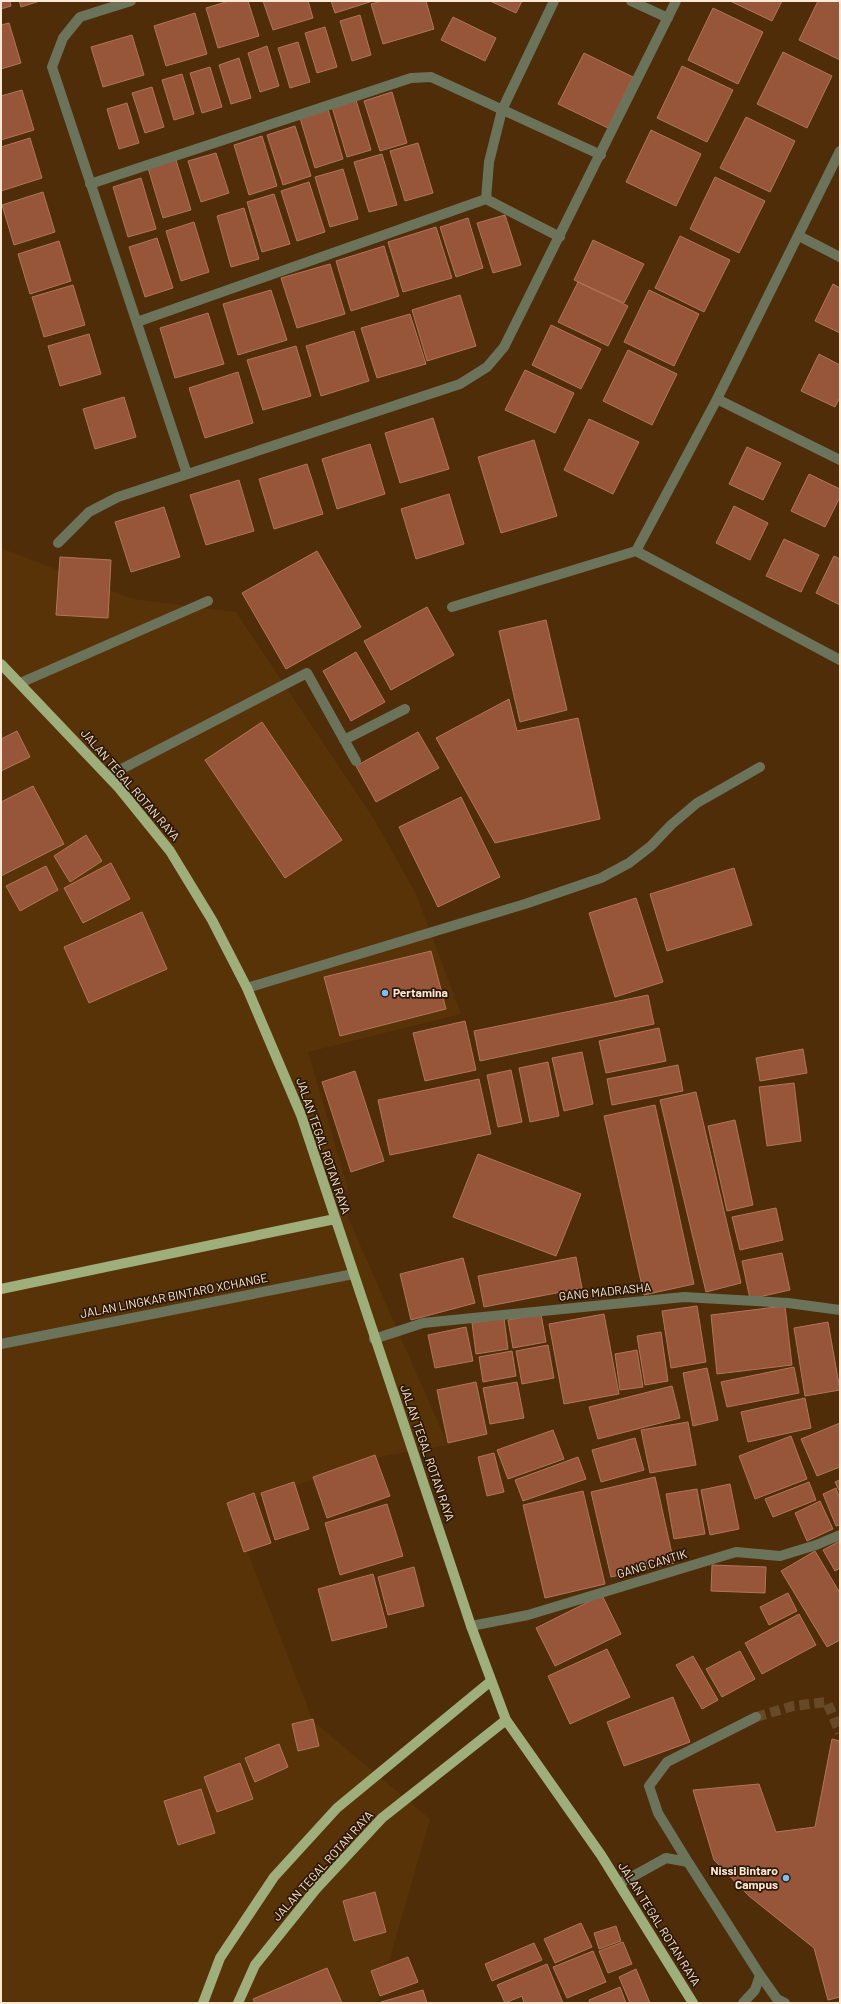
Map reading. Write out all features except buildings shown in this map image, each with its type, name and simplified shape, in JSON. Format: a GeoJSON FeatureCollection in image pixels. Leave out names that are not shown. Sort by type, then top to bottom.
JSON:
{"type":"FeatureCollection","features":[{"type":"Feature","properties":{"kind":"main road","name":"JALAN TEGAL ROTAN RAYA"},"geometry":{"type":"LineString","coordinates":[[1,664],[108,776],[170,851],[212,920],[247,988],[301,1115],[374,1339],[471,1626],[506,1720],[601,1854],[693,2003]]}},
{"type":"Feature","properties":{"kind":"main road"},"geometry":{"type":"LineString","coordinates":[[1,1289],[335,1219]]}},
{"type":"Feature","properties":{"kind":"main road","name":"JALAN TEGAL ROTAN RAYA"},"geometry":{"type":"LineString","coordinates":[[204,2003],[220,1958],[274,1877],[337,1808],[491,1681]]}},
{"type":"Feature","properties":{"kind":"main road","name":"JALAN TEGAL ROTAN RAYA"},"geometry":{"type":"LineString","coordinates":[[238,2003],[255,1965],[316,1889],[382,1818],[506,1720]]}},
{"type":"Feature","properties":{"kind":"street"},"geometry":{"type":"LineString","coordinates":[[131,1],[80,17],[62,38],[52,67],[187,474]]}},
{"type":"Feature","properties":{"kind":"street"},"geometry":{"type":"LineString","coordinates":[[486,199],[489,162],[502,110],[554,1]]}},
{"type":"Feature","properties":{"kind":"street"},"geometry":{"type":"LineString","coordinates":[[631,1],[668,18]]}},
{"type":"Feature","properties":{"kind":"street"},"geometry":{"type":"LineString","coordinates":[[58,543],[89,512],[118,497],[460,384],[487,367],[504,347],[676,1]]}},
{"type":"Feature","properties":{"kind":"street"},"geometry":{"type":"LineString","coordinates":[[90,184],[412,78],[431,77],[600,155]]}},
{"type":"Feature","properties":{"kind":"street"},"geometry":{"type":"LineString","coordinates":[[452,607],[636,551],[717,399],[840,151]]}},
{"type":"Feature","properties":{"kind":"street"},"geometry":{"type":"LineString","coordinates":[[137,322],[486,199],[560,236]]}},
{"type":"Feature","properties":{"kind":"street"},"geometry":{"type":"LineString","coordinates":[[799,236],[840,257]]}},
{"type":"Feature","properties":{"kind":"street"},"geometry":{"type":"LineString","coordinates":[[717,399],[840,460]]}},
{"type":"Feature","properties":{"kind":"street"},"geometry":{"type":"LineString","coordinates":[[636,551],[840,660]]}},
{"type":"Feature","properties":{"kind":"street"},"geometry":{"type":"LineString","coordinates":[[20,683],[208,601]]}},
{"type":"Feature","properties":{"kind":"street"},"geometry":{"type":"LineString","coordinates":[[108,776],[307,673],[356,761]]}},
{"type":"Feature","properties":{"kind":"street"},"geometry":{"type":"LineString","coordinates":[[344,740],[405,709]]}},
{"type":"Feature","properties":{"kind":"street"},"geometry":{"type":"LineString","coordinates":[[247,988],[525,904],[601,878],[629,863],[651,846],[671,825],[697,803],[760,767]]}},
{"type":"Feature","properties":{"kind":"street","name":"JALAN LINGKAR BINTARO XCHANGE"},"geometry":{"type":"LineString","coordinates":[[1,1344],[353,1274]]}},
{"type":"Feature","properties":{"kind":"street","name":"GANG MADRASHA"},"geometry":{"type":"LineString","coordinates":[[374,1339],[423,1324],[684,1297],[788,1304],[840,1310]]}},
{"type":"Feature","properties":{"kind":"street","name":"GANG CANTIK"},"geometry":{"type":"LineString","coordinates":[[471,1626],[528,1615],[736,1552],[780,1556],[816,1545],[840,1535]]}},
{"type":"Feature","properties":{"kind":"street"},"geometry":{"type":"LineString","coordinates":[[756,1717],[668,1762],[649,1786],[658,1814],[688,1862],[760,1975],[777,1999],[785,2003]]}},
{"type":"Feature","properties":{"kind":"street"},"geometry":{"type":"LineString","coordinates":[[619,1884],[666,1858],[688,1862]]}},
{"type":"Feature","properties":{"kind":"street"},"geometry":{"type":"LineString","coordinates":[[743,2003],[755,1990],[760,1975]]}},
{"type":"Feature","properties":{"kind":"shaded area"},"geometry":{"type":"Polygon","coordinates":[[[1,548],[133,599],[236,612],[374,819],[416,894],[461,1014],[308,1052],[348,1188],[339,1197],[448,1445],[384,1456],[230,1507],[313,1721],[430,1819],[377,2003],[1,2003],[1,548]]]}},
{"type":"Feature","properties":{"kind":"tunnel"},"geometry":{"type":"LineString","coordinates":[[756,1717],[793,1706],[827,1702],[840,1733]]}},
{"type":"Feature","properties":{"kind":"place","name":"Pertamina"},"geometry":{"type":"Point","coordinates":[385,993]}},
{"type":"Feature","properties":{"kind":"place","name":"Nissi Bintaro Campus"},"geometry":{"type":"Point","coordinates":[786,1878]}}]}
